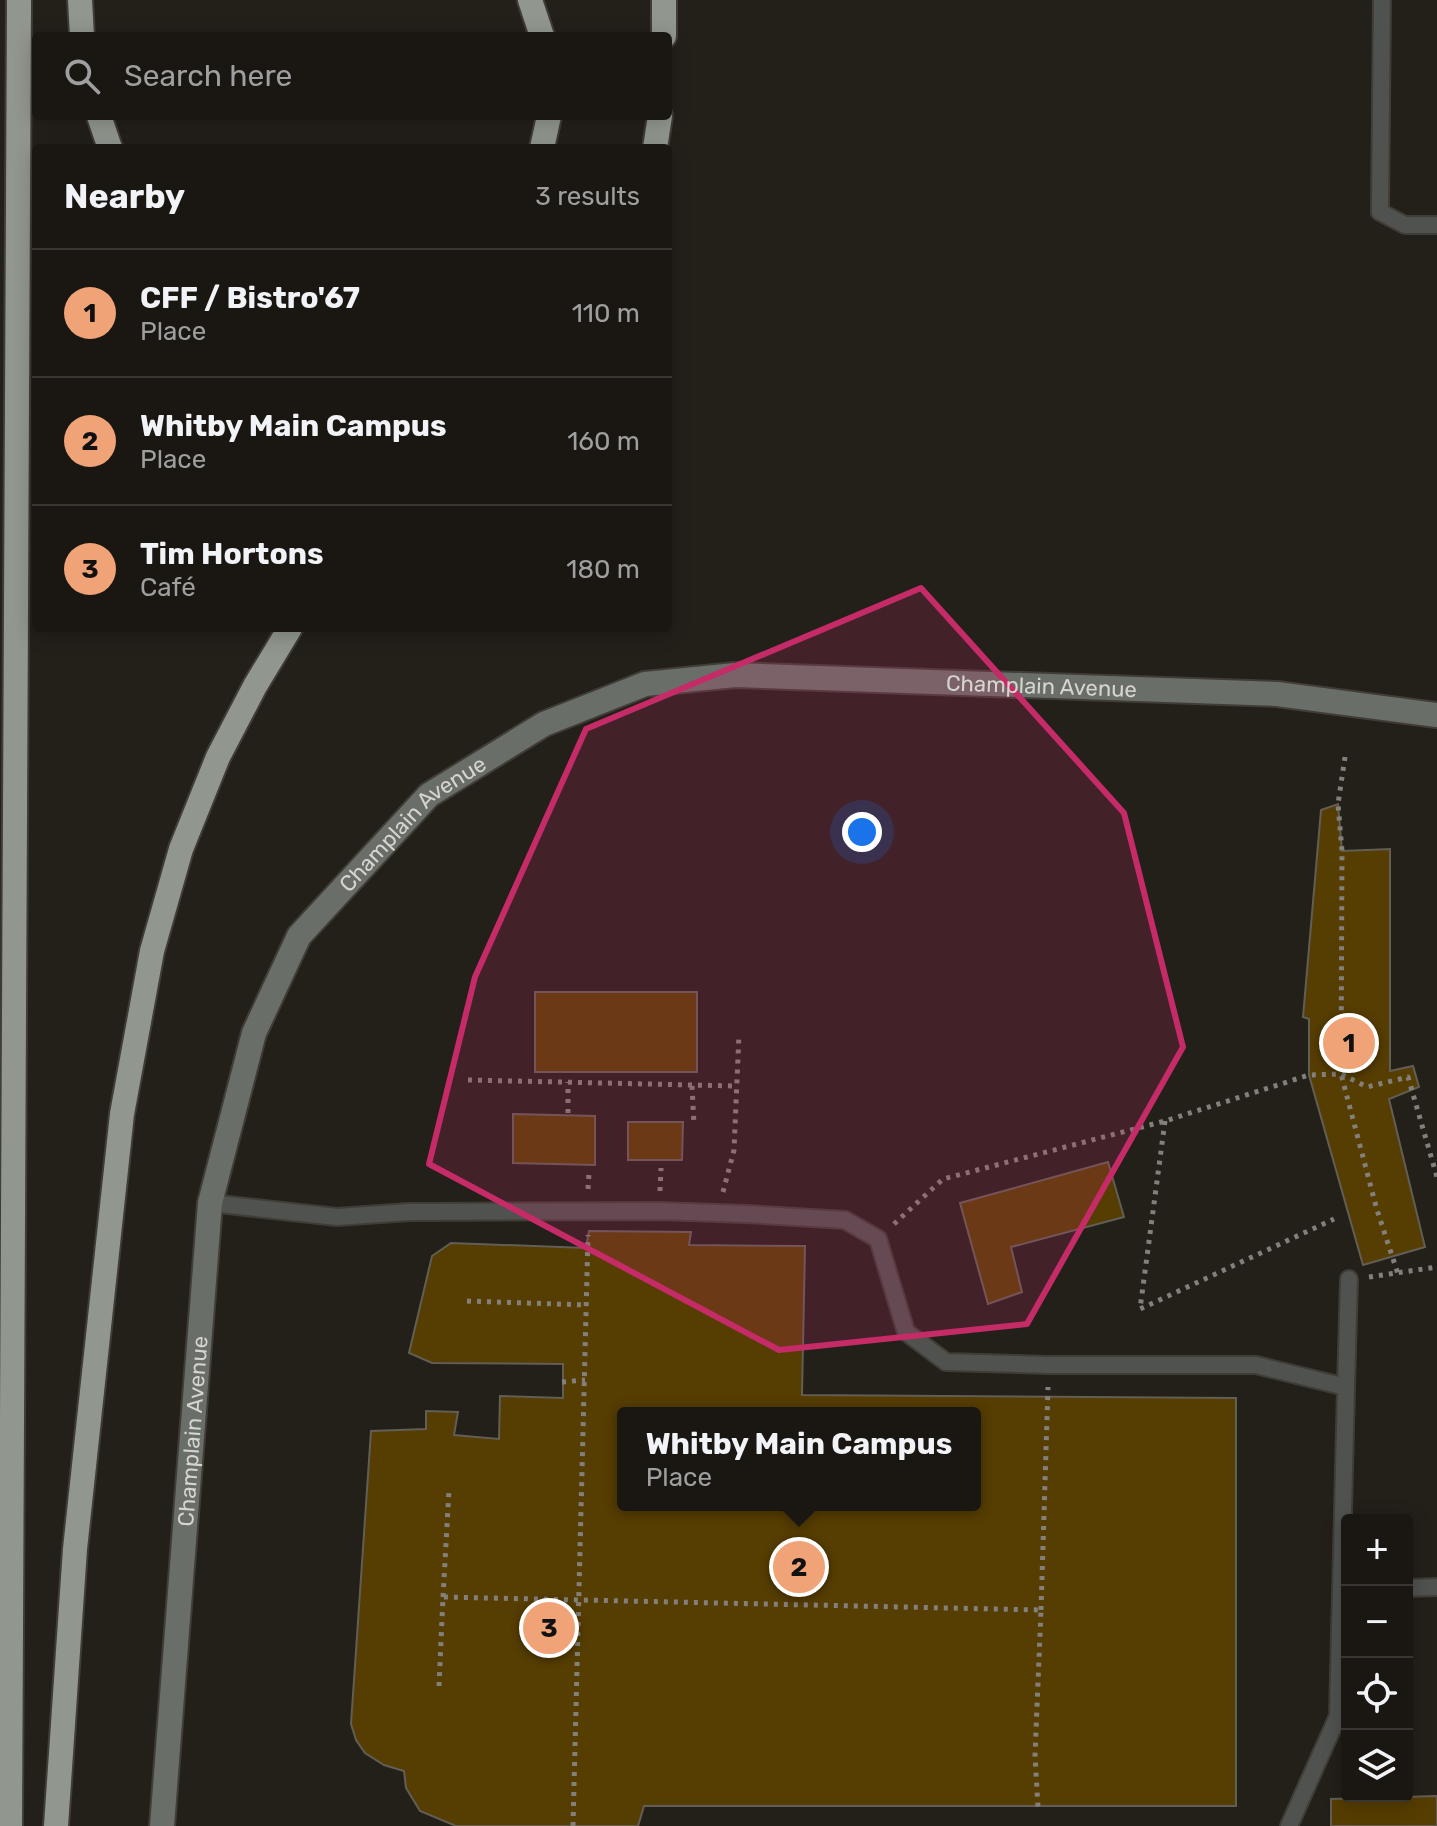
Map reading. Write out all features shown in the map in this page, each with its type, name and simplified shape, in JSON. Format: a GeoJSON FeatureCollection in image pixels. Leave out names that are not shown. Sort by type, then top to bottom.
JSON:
{"type":"FeatureCollection","features":[{"type":"Feature","properties":{"kind":"highway"},"geometry":{"type":"LineString","coordinates":[[10,1826],[19,0]]}},
{"type":"Feature","properties":{"kind":"highway"},"geometry":{"type":"LineString","coordinates":[[80,0],[82,32]]}},
{"type":"Feature","properties":{"kind":"highway"},"geometry":{"type":"LineString","coordinates":[[530,0],[541,32]]}},
{"type":"Feature","properties":{"kind":"highway"},"geometry":{"type":"LineString","coordinates":[[664,0],[664,32]]}},
{"type":"Feature","properties":{"kind":"highway"},"geometry":{"type":"LineString","coordinates":[[100,120],[109,144]]}},
{"type":"Feature","properties":{"kind":"highway"},"geometry":{"type":"LineString","coordinates":[[543,144],[548,120]]}},
{"type":"Feature","properties":{"kind":"highway"},"geometry":{"type":"LineString","coordinates":[[656,144],[659,120]]}},
{"type":"Feature","properties":{"kind":"highway"},"geometry":{"type":"LineString","coordinates":[[56,1826],[75,1549],[110,1223],[122,1114],[152,951],[181,849],[218,757],[288,632]]}},
{"type":"Feature","properties":{"kind":"main road","name":"Champlain Avenue"},"geometry":{"type":"LineString","coordinates":[[162,1826],[210,1203],[254,1033],[299,936],[429,795],[544,724],[645,684],[735,675],[1277,694],[1437,715]]}},
{"type":"Feature","properties":{"kind":"lane"},"geometry":{"type":"LineString","coordinates":[[1382,0],[1380,212],[1405,225],[1437,225]]}},
{"type":"Feature","properties":{"kind":"lane"},"geometry":{"type":"LineString","coordinates":[[210,1203],[337,1217],[409,1212],[717,1213],[845,1220],[878,1239],[906,1332],[946,1362],[1256,1365],[1346,1387]]}},
{"type":"Feature","properties":{"kind":"lane"},"geometry":{"type":"LineString","coordinates":[[1344,1586],[1349,1279]]}},
{"type":"Feature","properties":{"kind":"lane"},"geometry":{"type":"LineString","coordinates":[[1413,1588],[1437,1587]]}},
{"type":"Feature","properties":{"kind":"lane"},"geometry":{"type":"LineString","coordinates":[[1289,1826],[1338,1716],[1341,1654]]}},
{"type":"Feature","properties":{"kind":"path"},"geometry":{"type":"LineString","coordinates":[[1345,757],[1338,804],[1342,851],[1341,1074],[1377,1210],[1398,1274]]}},
{"type":"Feature","properties":{"kind":"path"},"geometry":{"type":"LineString","coordinates":[[717,1213],[734,1150],[739,1034]]}},
{"type":"Feature","properties":{"kind":"path"},"geometry":{"type":"LineString","coordinates":[[878,1239],[943,1179],[1165,1121],[1309,1075],[1341,1074],[1367,1087],[1408,1077],[1437,1177]]}},
{"type":"Feature","properties":{"kind":"path"},"geometry":{"type":"LineString","coordinates":[[468,1080],[737,1086]]}},
{"type":"Feature","properties":{"kind":"path"},"geometry":{"type":"LineString","coordinates":[[568,1082],[568,1113]]}},
{"type":"Feature","properties":{"kind":"path"},"geometry":{"type":"LineString","coordinates":[[692,1086],[694,1125]]}},
{"type":"Feature","properties":{"kind":"path"},"geometry":{"type":"LineString","coordinates":[[1165,1121],[1140,1309],[1334,1219]]}},
{"type":"Feature","properties":{"kind":"path"},"geometry":{"type":"LineString","coordinates":[[573,1826],[589,1231]]}},
{"type":"Feature","properties":{"kind":"path"},"geometry":{"type":"LineString","coordinates":[[1349,1279],[1437,1267]]}},
{"type":"Feature","properties":{"kind":"path"},"geometry":{"type":"LineString","coordinates":[[467,1301],[586,1305]]}},
{"type":"Feature","properties":{"kind":"path"},"geometry":{"type":"LineString","coordinates":[[562,1382],[585,1380]]}},
{"type":"Feature","properties":{"kind":"path"},"geometry":{"type":"LineString","coordinates":[[1038,1807],[1035,1756],[1047,1398]]}},
{"type":"Feature","properties":{"kind":"path"},"geometry":{"type":"LineString","coordinates":[[439,1686],[449,1490]]}},
{"type":"Feature","properties":{"kind":"path"},"geometry":{"type":"LineString","coordinates":[[443,1597],[1041,1610]]}},
{"type":"Feature","properties":{"kind":"highlighted area"},"geometry":{"type":"Polygon","coordinates":[[[921,588],[1124,813],[1183,1047],[1027,1324],[779,1350],[429,1164],[475,977],[586,729],[921,588]]]}},
{"type":"Feature","properties":{"kind":"building"},"geometry":{"type":"Polygon","coordinates":[[[1338,804],[1342,851],[1390,849],[1390,1071],[1413,1066],[1419,1087],[1389,1099],[1425,1247],[1363,1265],[1309,1075],[1309,1019],[1303,1017],[1321,810],[1338,804]]]}},
{"type":"Feature","properties":{"kind":"building"},"geometry":{"type":"Polygon","coordinates":[[[535,992],[697,992],[697,1072],[535,1072],[535,992]]]}},
{"type":"Feature","properties":{"kind":"building"},"geometry":{"type":"Polygon","coordinates":[[[513,1114],[595,1116],[595,1165],[513,1163],[513,1114]]]}},
{"type":"Feature","properties":{"kind":"building"},"geometry":{"type":"Polygon","coordinates":[[[628,1122],[683,1122],[682,1160],[628,1160],[628,1122]]]}},
{"type":"Feature","properties":{"kind":"building"},"geometry":{"type":"Polygon","coordinates":[[[1108,1162],[1124,1217],[1011,1247],[1022,1292],[988,1304],[960,1203],[1108,1162]]]}},
{"type":"Feature","properties":{"kind":"building"},"geometry":{"type":"Polygon","coordinates":[[[589,1231],[691,1232],[689,1245],[805,1246],[802,1395],[1236,1398],[1236,1806],[644,1806],[638,1826],[456,1826],[420,1811],[406,1788],[404,1771],[384,1765],[365,1753],[356,1740],[351,1724],[371,1431],[426,1429],[426,1411],[458,1412],[454,1435],[499,1439],[500,1396],[563,1398],[563,1364],[432,1363],[409,1353],[432,1256],[451,1243],[586,1248],[589,1231]]]}},
{"type":"Feature","properties":{"kind":"building"},"geometry":{"type":"Polygon","coordinates":[[[1437,1796],[1437,1826],[1331,1826],[1331,1799],[1341,1799],[1341,1802],[1413,1802],[1413,1797],[1437,1796]]]}},
{"type":"Feature","properties":{"kind":"place","name":"CFF / Bistro'67"},"geometry":{"type":"Point","coordinates":[1349,1043]}},
{"type":"Feature","properties":{"kind":"place","name":"Whitby Main Campus"},"geometry":{"type":"Point","coordinates":[799,1567]}},
{"type":"Feature","properties":{"kind":"place","name":"Tim Hortons"},"geometry":{"type":"Point","coordinates":[549,1628]}}]}
